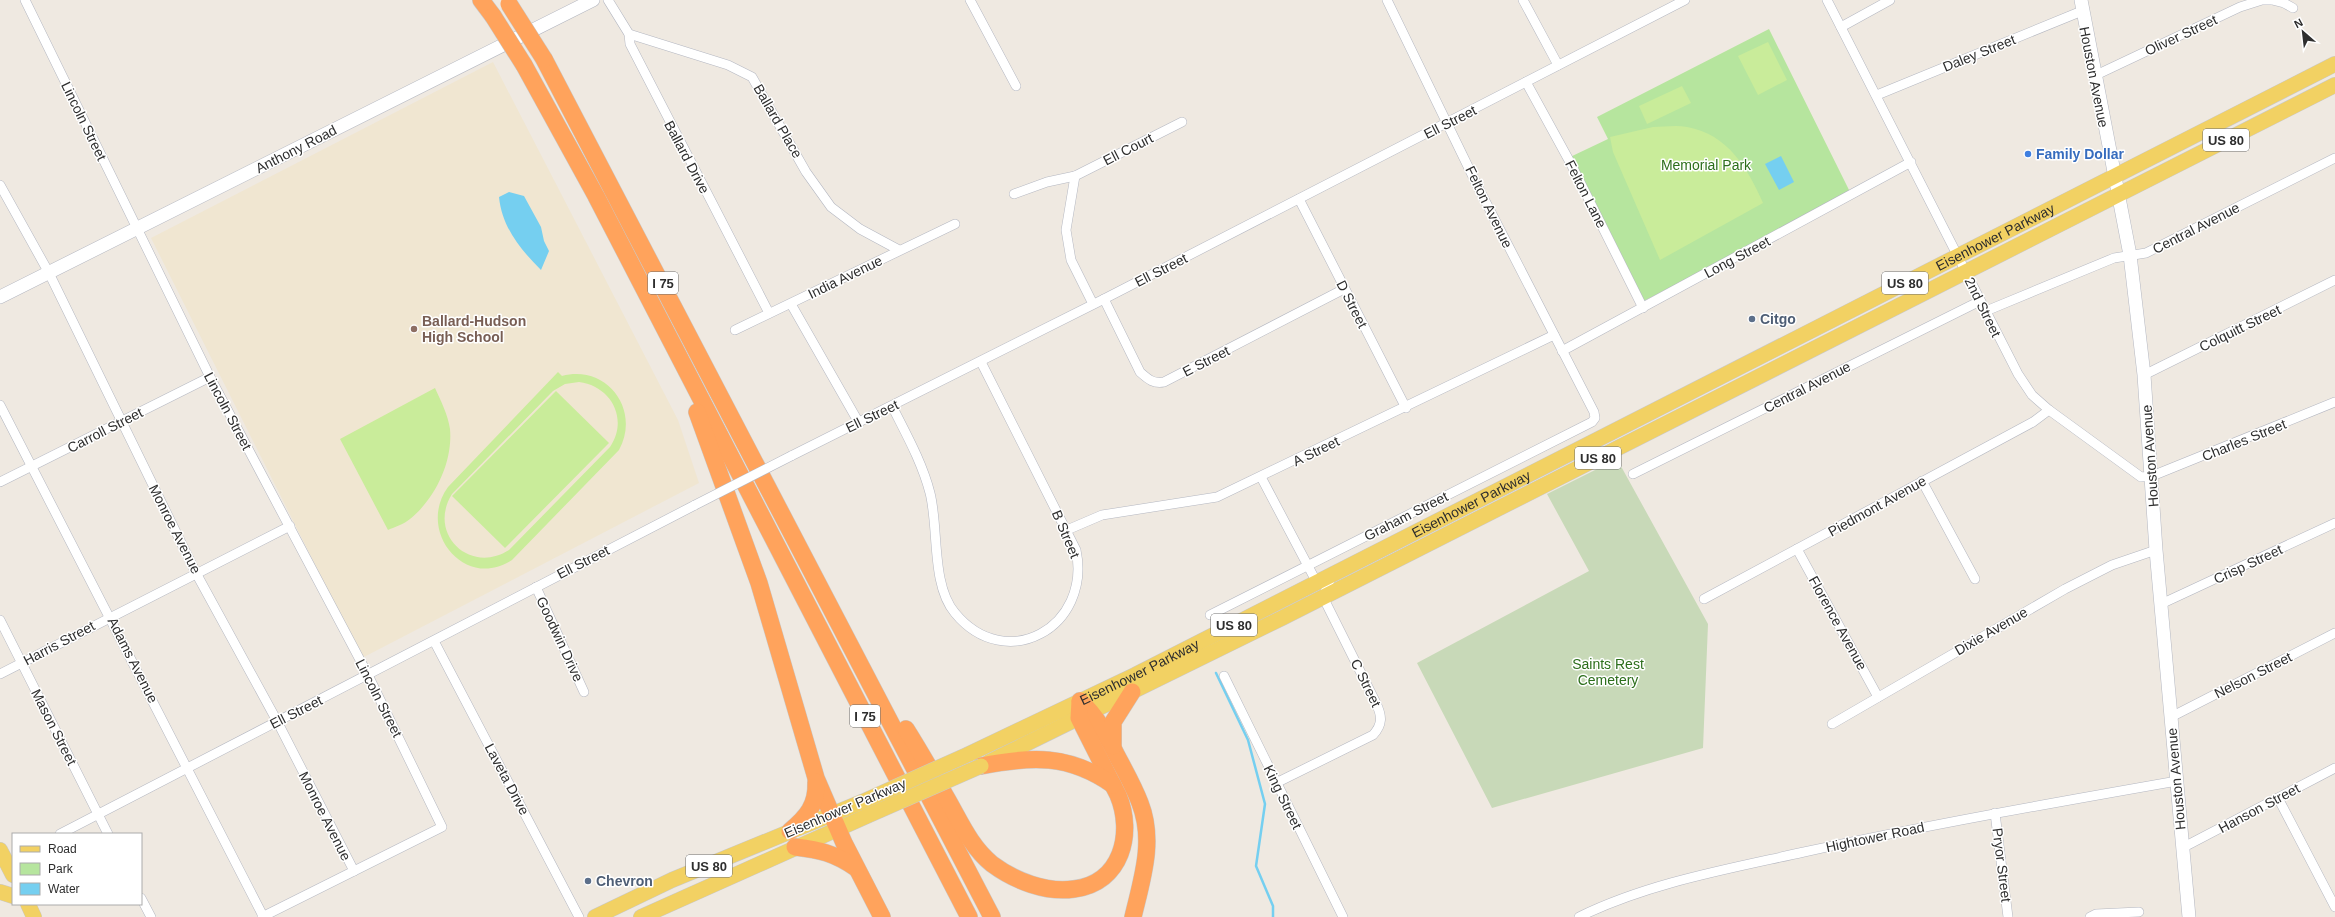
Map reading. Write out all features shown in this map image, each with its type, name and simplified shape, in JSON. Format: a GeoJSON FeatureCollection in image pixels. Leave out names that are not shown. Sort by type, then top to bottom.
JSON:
{"type":"FeatureCollection","features":[{"type":"Feature","properties":{"kind":"highway","name":"I 75"},"geometry":{"type":"LineString","coordinates":[[481,0],[524,65],[557,121],[969,917]]}},
{"type":"Feature","properties":{"kind":"highway","name":"I 75"},"geometry":{"type":"LineString","coordinates":[[507,2],[544,59],[851,644],[992,917]]}},
{"type":"Feature","properties":{"kind":"highway"},"geometry":{"type":"LineString","coordinates":[[677,353],[759,583],[816,778],[834,822],[882,917]]}},
{"type":"Feature","properties":{"kind":"highway"},"geometry":{"type":"LineString","coordinates":[[851,644],[900,718],[974,845],[991,863],[1011,876],[1031,884],[1064,890],[1087,886],[1109,872],[1121,852],[1126,828],[1123,807],[1083,710]]}},
{"type":"Feature","properties":{"kind":"highway"},"geometry":{"type":"LineString","coordinates":[[1114,750],[1112,731],[1113,722],[1132,692]]}},
{"type":"Feature","properties":{"kind":"highway"},"geometry":{"type":"LineString","coordinates":[[1083,710],[1114,750],[1141,804],[1147,831],[1145,867],[1133,917]]}},
{"type":"Feature","properties":{"kind":"highway"},"geometry":{"type":"LineString","coordinates":[[981,766],[1027,759],[1058,760],[1085,768],[1113,785]]}},
{"type":"Feature","properties":{"kind":"highway"},"geometry":{"type":"LineString","coordinates":[[790,831],[806,817],[813,806],[816,794],[816,778]]}},
{"type":"Feature","properties":{"kind":"highway"},"geometry":{"type":"LineString","coordinates":[[795,847],[820,850],[844,860],[857,869]]}},
{"type":"Feature","properties":{"kind":"main road","name":"Eisenhower Parkway"},"geometry":{"type":"LineString","coordinates":[[595,917],[672,880],[790,831],[868,816],[981,766],[1316,583],[2335,64]]}},
{"type":"Feature","properties":{"kind":"main road","name":"Eisenhower Parkway"},"geometry":{"type":"LineString","coordinates":[[640,917],[718,884],[795,847],[862,802],[969,754],[1132,692],[1323,597],[2335,85]]}},
{"type":"Feature","properties":{"kind":"main road"},"geometry":{"type":"LineString","coordinates":[[0,892],[12,896]]}},
{"type":"Feature","properties":{"kind":"main road"},"geometry":{"type":"LineString","coordinates":[[28,905],[34,917]]}},
{"type":"Feature","properties":{"kind":"street","name":"Lincoln Street"},"geometry":{"type":"LineString","coordinates":[[25,0],[210,377],[368,675],[442,827],[354,871]]}},
{"type":"Feature","properties":{"kind":"street","name":"Anthony Road"},"geometry":{"type":"LineString","coordinates":[[0,297],[593,0]]}},
{"type":"Feature","properties":{"kind":"street","name":"Ballard Drive"},"geometry":{"type":"LineString","coordinates":[[608,0],[629,34],[630,44],[769,313]]}},
{"type":"Feature","properties":{"kind":"street"},"geometry":{"type":"LineString","coordinates":[[970,0],[1016,86]]}},
{"type":"Feature","properties":{"kind":"street","name":"Felton Avenue"},"geometry":{"type":"LineString","coordinates":[[1387,0],[1562,351],[1594,412]]}},
{"type":"Feature","properties":{"kind":"street"},"geometry":{"type":"LineString","coordinates":[[1523,0],[1558,65]]}},
{"type":"Feature","properties":{"kind":"street","name":"Ell Street"},"geometry":{"type":"LineString","coordinates":[[62,833],[695,505],[1104,299],[1685,0]]}},
{"type":"Feature","properties":{"kind":"street","name":"2nd Street"},"geometry":{"type":"LineString","coordinates":[[1827,0],[1877,95],[1980,301],[2025,386],[2049,410],[2134,473],[2141,477],[2152,476]]}},
{"type":"Feature","properties":{"kind":"street"},"geometry":{"type":"LineString","coordinates":[[1841,27],[1890,0]]}},
{"type":"Feature","properties":{"kind":"street","name":"Oliver Street"},"geometry":{"type":"LineString","coordinates":[[2094,76],[2240,6],[2271,0],[2284,3],[2293,8]]}},
{"type":"Feature","properties":{"kind":"street","name":"Houston Avenue"},"geometry":{"type":"LineString","coordinates":[[2081,6],[2130,255],[2144,375],[2156,550],[2189,917]]}},
{"type":"Feature","properties":{"kind":"street","name":"Daley Street"},"geometry":{"type":"LineString","coordinates":[[1877,95],[2081,6]]}},
{"type":"Feature","properties":{"kind":"street","name":"Ballard Place"},"geometry":{"type":"LineString","coordinates":[[629,34],[728,65],[752,77],[810,178],[831,207],[860,229],[899,250]]}},
{"type":"Feature","properties":{"kind":"street","name":"Felton Lane"},"geometry":{"type":"LineString","coordinates":[[1526,82],[1572,164],[1643,308]]}},
{"type":"Feature","properties":{"kind":"street","name":"Ell Court"},"geometry":{"type":"LineString","coordinates":[[1014,194],[1047,182],[1075,176],[1182,122]]}},
{"type":"Feature","properties":{"kind":"street","name":"Central Avenue"},"geometry":{"type":"LineString","coordinates":[[1986,311],[2114,258],[2146,253],[2335,158]]}},
{"type":"Feature","properties":{"kind":"street","name":"Long Street"},"geometry":{"type":"LineString","coordinates":[[1562,351],[1911,162]]}},
{"type":"Feature","properties":{"kind":"street"},"geometry":{"type":"LineString","coordinates":[[1075,176],[1066,230],[1070,260],[1093,304]]}},
{"type":"Feature","properties":{"kind":"street","name":"Monroe Avenue"},"geometry":{"type":"LineString","coordinates":[[1,190],[49,273],[196,573],[277,721],[354,871]]}},
{"type":"Feature","properties":{"kind":"street","name":"D Street"},"geometry":{"type":"LineString","coordinates":[[1299,199],[1344,290],[1406,408]]}},
{"type":"Feature","properties":{"kind":"street","name":"India Avenue"},"geometry":{"type":"LineString","coordinates":[[735,330],[955,224]]}},
{"type":"Feature","properties":{"kind":"street","name":"Colquitt Street"},"geometry":{"type":"LineString","coordinates":[[2144,375],[2335,280]]}},
{"type":"Feature","properties":{"kind":"street","name":"E Street"},"geometry":{"type":"LineString","coordinates":[[1104,299],[1140,372],[1149,380],[1158,383],[1164,382],[1344,290]]}},
{"type":"Feature","properties":{"kind":"street","name":"Central Avenue"},"geometry":{"type":"LineString","coordinates":[[1633,474],[1980,301]]}},
{"type":"Feature","properties":{"kind":"street"},"geometry":{"type":"LineString","coordinates":[[791,304],[858,423]]}},
{"type":"Feature","properties":{"kind":"street","name":"A Street"},"geometry":{"type":"LineString","coordinates":[[1067,530],[1102,515],[1217,497],[1406,408],[1554,335]]}},
{"type":"Feature","properties":{"kind":"street","name":"B Street"},"geometry":{"type":"LineString","coordinates":[[892,406],[918,461],[930,494],[939,572],[949,605],[962,622],[975,633],[999,640],[1027,639],[1048,630],[1060,620],[1070,606],[1076,591],[1079,563],[1076,550],[980,362]]}},
{"type":"Feature","properties":{"kind":"street","name":"Carroll Street"},"geometry":{"type":"LineString","coordinates":[[0,482],[210,377]]}},
{"type":"Feature","properties":{"kind":"street","name":"Charles Street"},"geometry":{"type":"LineString","coordinates":[[2152,476],[2335,402]]}},
{"type":"Feature","properties":{"kind":"street","name":"Adams Avenue"},"geometry":{"type":"LineString","coordinates":[[0,405],[110,616],[263,917]]}},
{"type":"Feature","properties":{"kind":"street","name":"Piedmont Avenue"},"geometry":{"type":"LineString","coordinates":[[1704,599],[2033,422],[2049,410]]}},
{"type":"Feature","properties":{"kind":"street","name":"Graham Street"},"geometry":{"type":"LineString","coordinates":[[1210,615],[1592,422],[1595,418],[1594,412]]}},
{"type":"Feature","properties":{"kind":"street"},"geometry":{"type":"LineString","coordinates":[[1261,477],[1316,583],[1307,605]]}},
{"type":"Feature","properties":{"kind":"street"},"geometry":{"type":"LineString","coordinates":[[1922,481],[1975,579]]}},
{"type":"Feature","properties":{"kind":"street","name":"Crisp Street"},"geometry":{"type":"LineString","coordinates":[[2161,604],[2335,523]]}},
{"type":"Feature","properties":{"kind":"street","name":"Harris Street"},"geometry":{"type":"LineString","coordinates":[[0,674],[110,616],[290,526]]}},
{"type":"Feature","properties":{"kind":"street","name":"Florence Avenue"},"geometry":{"type":"LineString","coordinates":[[1797,549],[1878,697]]}},
{"type":"Feature","properties":{"kind":"street","name":"Dixie Avenue"},"geometry":{"type":"LineString","coordinates":[[1832,724],[2065,589],[2112,565],[2156,550]]}},
{"type":"Feature","properties":{"kind":"street"},"geometry":{"type":"LineString","coordinates":[[1323,597],[1332,575]]}},
{"type":"Feature","properties":{"kind":"street","name":"Goodwin Drive"},"geometry":{"type":"LineString","coordinates":[[536,587],[584,692]]}},
{"type":"Feature","properties":{"kind":"street","name":"C Street"},"geometry":{"type":"LineString","coordinates":[[1276,783],[1373,735],[1381,723],[1382,717],[1376,703],[1323,597]]}},
{"type":"Feature","properties":{"kind":"street","name":"Mason Street"},"geometry":{"type":"LineString","coordinates":[[0,620],[108,833]]}},
{"type":"Feature","properties":{"kind":"street","name":"Nelson Street"},"geometry":{"type":"LineString","coordinates":[[2171,716],[2335,633]]}},
{"type":"Feature","properties":{"kind":"street","name":"Laveta Drive"},"geometry":{"type":"LineString","coordinates":[[434,641],[579,917]]}},
{"type":"Feature","properties":{"kind":"street","name":"King Street"},"geometry":{"type":"LineString","coordinates":[[1224,676],[1343,917]]}},
{"type":"Feature","properties":{"kind":"street","name":"Hanson Street"},"geometry":{"type":"LineString","coordinates":[[2182,848],[2335,768]]}},
{"type":"Feature","properties":{"kind":"street","name":"Hightower Road"},"geometry":{"type":"LineString","coordinates":[[1579,917],[1611,902],[1690,878],[1868,838],[1995,813],[2177,781]]}},
{"type":"Feature","properties":{"kind":"street"},"geometry":{"type":"LineString","coordinates":[[2278,798],[2335,907]]}},
{"type":"Feature","properties":{"kind":"street","name":"Pryor Street"},"geometry":{"type":"LineString","coordinates":[[1995,813],[2008,917]]}},
{"type":"Feature","properties":{"kind":"street"},"geometry":{"type":"LineString","coordinates":[[263,917],[354,871]]}},
{"type":"Feature","properties":{"kind":"street"},"geometry":{"type":"LineString","coordinates":[[142,900],[151,917]]}},
{"type":"Feature","properties":{"kind":"street"},"geometry":{"type":"LineString","coordinates":[[2090,917],[2096,914],[2139,912]]}},
{"type":"Feature","properties":{"kind":"shaded area","name":"Ballard-Hudson High School"},"geometry":{"type":"Polygon","coordinates":[[[493,62],[678,420],[699,483],[362,658],[151,238],[493,62]]]}},
{"type":"Feature","properties":{"kind":"green space","name":"Memorial Park"},"geometry":{"type":"Polygon","coordinates":[[[1769,29],[1851,194],[1640,303],[1568,158],[1608,139],[1597,117],[1769,29]]]}},
{"type":"Feature","properties":{"kind":"green space"},"geometry":{"type":"Polygon","coordinates":[[[1768,42],[1787,80],[1758,95],[1738,56],[1768,42]]]}},
{"type":"Feature","properties":{"kind":"green space"},"geometry":{"type":"Polygon","coordinates":[[[1682,86],[1691,103],[1647,124],[1639,106],[1682,86]]]}},
{"type":"Feature","properties":{"kind":"green space"},"geometry":{"type":"Polygon","coordinates":[[[1653,127],[1687,127],[1714,137],[1735,155],[1751,178],[1763,203],[1660,260],[1613,152],[1610,137],[1653,127]]]}},
{"type":"Feature","properties":{"kind":"green space"},"geometry":{"type":"Polygon","coordinates":[[[558,372],[562,376],[578,374],[593,377],[606,384],[616,394],[622,406],[626,420],[625,435],[619,450],[512,560],[494,568],[478,568],[463,562],[450,552],[442,538],[438,521],[440,504],[448,487],[558,372]],[[579,382],[565,384],[553,391],[452,494],[446,509],[445,523],[449,536],[456,546],[467,554],[480,557],[494,556],[509,550],[610,447],[618,426],[617,415],[614,406],[608,397],[600,390],[579,382]]]}},
{"type":"Feature","properties":{"kind":"green space"},"geometry":{"type":"Polygon","coordinates":[[[435,388],[446,413],[450,429],[449,454],[445,467],[434,490],[419,511],[410,519],[388,530],[340,439],[435,388]]]}},
{"type":"Feature","properties":{"kind":"green space"},"geometry":{"type":"Polygon","coordinates":[[[556,391],[609,443],[505,548],[452,496],[556,391]]]}},
{"type":"Feature","properties":{"kind":"green space","name":"Saints Rest Cemetery"},"geometry":{"type":"Polygon","coordinates":[[[1617,459],[1708,624],[1703,748],[1492,808],[1417,663],[1589,571],[1547,494],[1617,459]]]}},
{"type":"Feature","properties":{"kind":"water"},"geometry":{"type":"Polygon","coordinates":[[[1781,156],[1794,182],[1779,190],[1765,164],[1781,156]]]}},
{"type":"Feature","properties":{"kind":"water"},"geometry":{"type":"Polygon","coordinates":[[[509,192],[524,196],[541,227],[544,241],[549,251],[541,270],[519,246],[508,228],[499,197],[509,192]]]}},
{"type":"Feature","properties":{"kind":"waterway"},"geometry":{"type":"LineString","coordinates":[[1216,673],[1248,740],[1265,804],[1256,866],[1273,906],[1273,917]]}},
{"type":"Feature","properties":{"kind":"place","name":"Family Dollar"},"geometry":{"type":"Point","coordinates":[2028,154]}},
{"type":"Feature","properties":{"kind":"place","name":"Citgo"},"geometry":{"type":"Point","coordinates":[1752,319]}},
{"type":"Feature","properties":{"kind":"place","name":"Ballard-Hudson High School"},"geometry":{"type":"Point","coordinates":[414,329]}},
{"type":"Feature","properties":{"kind":"place","name":"Chevron"},"geometry":{"type":"Point","coordinates":[588,881]}}]}
